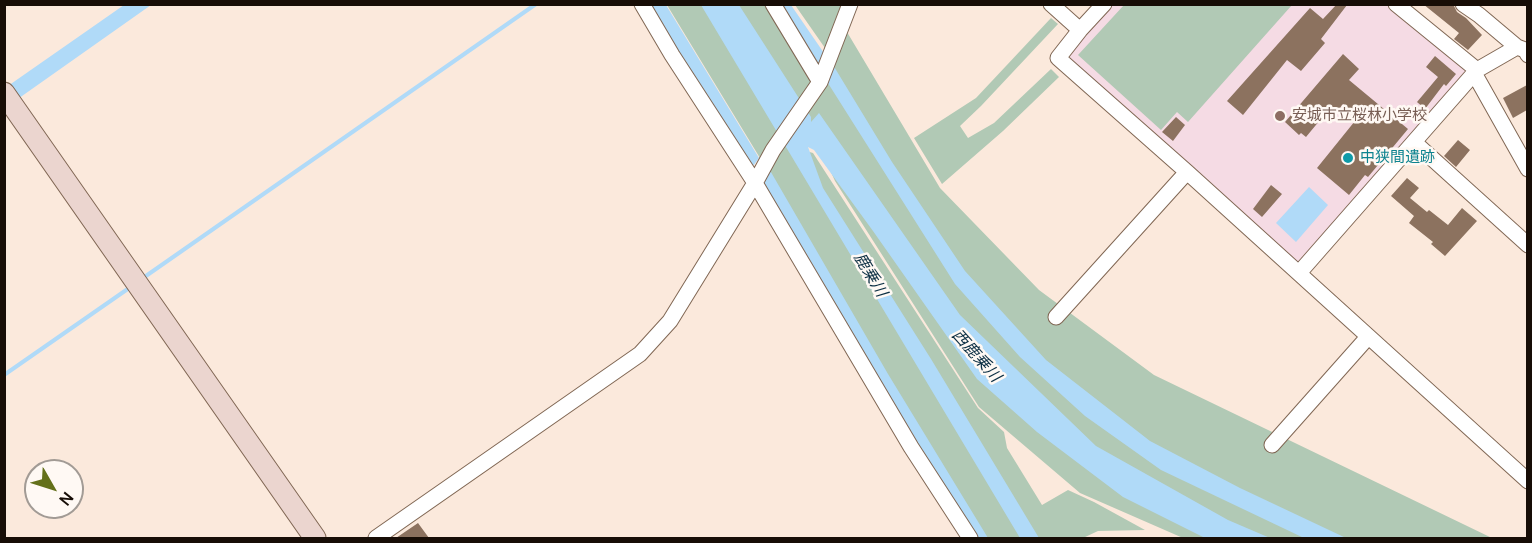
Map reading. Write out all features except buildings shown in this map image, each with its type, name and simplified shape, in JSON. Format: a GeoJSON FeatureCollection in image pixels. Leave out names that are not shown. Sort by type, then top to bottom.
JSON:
{"type":"FeatureCollection","features":[{"type":"Feature","properties":{"kind":"street"},"geometry":{"type":"LineString","coordinates":[[642,4],[672,55],[755,183],[911,447],[969,538]]}},
{"type":"Feature","properties":{"kind":"street"},"geometry":{"type":"LineString","coordinates":[[772,4],[822,77]]}},
{"type":"Feature","properties":{"kind":"street"},"geometry":{"type":"LineString","coordinates":[[376,538],[640,354],[670,321],[778,142],[822,77],[850,4]]}},
{"type":"Feature","properties":{"kind":"street"},"geometry":{"type":"LineString","coordinates":[[1051,4],[1080,30]]}},
{"type":"Feature","properties":{"kind":"street"},"geometry":{"type":"LineString","coordinates":[[1104,4],[1058,58],[1527,481]]}},
{"type":"Feature","properties":{"kind":"street"},"geometry":{"type":"LineString","coordinates":[[1396,4],[1475,72],[1527,169]]}},
{"type":"Feature","properties":{"kind":"street"},"geometry":{"type":"LineString","coordinates":[[1299,273],[1475,72],[1524,50],[1463,4]]}},
{"type":"Feature","properties":{"kind":"street"},"geometry":{"type":"LineString","coordinates":[[4,93],[315,538]]}},
{"type":"Feature","properties":{"kind":"street"},"geometry":{"type":"LineString","coordinates":[[1414,142],[1527,245]]}},
{"type":"Feature","properties":{"kind":"street"},"geometry":{"type":"LineString","coordinates":[[1056,317],[1187,172]]}},
{"type":"Feature","properties":{"kind":"street"},"geometry":{"type":"LineString","coordinates":[[1272,445],[1368,337]]}},
{"type":"Feature","properties":{"kind":"shaded area","name":"安城市立桜林小学校"},"geometry":{"type":"Polygon","coordinates":[[[1396,4],[1477,70],[1299,273],[1058,58],[1106,5],[1396,4]]]}},
{"type":"Feature","properties":{"kind":"green space"},"geometry":{"type":"Polygon","coordinates":[[[667,5],[767,5],[813,83],[760,158],[667,5]]]}},
{"type":"Feature","properties":{"kind":"green space"},"geometry":{"type":"Polygon","coordinates":[[[795,5],[841,5],[825,48],[795,5]]]}},
{"type":"Feature","properties":{"kind":"green space"},"geometry":{"type":"Polygon","coordinates":[[[1124,5],[1292,5],[1188,122],[1177,112],[1161,130],[1078,55],[1124,5]]]}},
{"type":"Feature","properties":{"kind":"green space"},"geometry":{"type":"Polygon","coordinates":[[[1051,18],[1058,24],[960,126],[968,138],[994,123],[1051,69],[1059,77],[1003,131],[942,184],[914,138],[976,98],[1051,18]]]}},
{"type":"Feature","properties":{"kind":"green space"},"geometry":{"type":"Polygon","coordinates":[[[847,32],[940,188],[1039,290],[1154,375],[1492,538],[1183,538],[1080,493],[979,407],[835,181],[805,115],[833,67],[847,32]]]}},
{"type":"Feature","properties":{"kind":"green space"},"geometry":{"type":"Polygon","coordinates":[[[782,144],[813,153],[978,408],[1004,432],[1007,448],[1042,505],[1068,490],[1145,530],[1098,531],[1083,538],[971,538],[757,184],[782,144]]]}},
{"type":"Feature","properties":{"kind":"water"},"geometry":{"type":"Polygon","coordinates":[[[124,5],[151,5],[5,108],[5,88],[124,5]]]}},
{"type":"Feature","properties":{"kind":"water"},"geometry":{"type":"Polygon","coordinates":[[[645,5],[666,5],[759,158],[751,169],[645,5]]]}},
{"type":"Feature","properties":{"kind":"water"},"geometry":{"type":"Polygon","coordinates":[[[701,5],[739,5],[811,117],[811,122],[819,113],[960,315],[1096,446],[1228,520],[1270,538],[1205,538],[1123,497],[1037,432],[977,379],[814,150],[808,147],[823,188],[931,359],[1039,538],[1020,538],[701,5]]]}},
{"type":"Feature","properties":{"kind":"water"},"geometry":{"type":"Polygon","coordinates":[[[778,5],[791,5],[826,56],[820,70],[778,5]]]}},
{"type":"Feature","properties":{"kind":"water"},"geometry":{"type":"Polygon","coordinates":[[[833,65],[892,162],[965,271],[1046,360],[1150,441],[1240,488],[1346,538],[1304,538],[1161,470],[1085,416],[1020,357],[955,284],[826,80],[833,65]]]}},
{"type":"Feature","properties":{"kind":"water"},"geometry":{"type":"Polygon","coordinates":[[[768,167],[888,374],[988,538],[972,538],[759,181],[768,167]]]}},
{"type":"Feature","properties":{"kind":"water"},"geometry":{"type":"Polygon","coordinates":[[[1309,187],[1328,205],[1296,242],[1276,223],[1309,187]]]}},
{"type":"Feature","properties":{"kind":"waterway"},"geometry":{"type":"LineString","coordinates":[[143,278],[536,4]]}},
{"type":"Feature","properties":{"kind":"waterway"},"geometry":{"type":"LineString","coordinates":[[4,375],[132,286]]}},
{"type":"Feature","properties":{"kind":"place","name":"安城市立桜林小学校"},"geometry":{"type":"Point","coordinates":[1280,116]}},
{"type":"Feature","properties":{"kind":"place","name":"中狭間遺跡"},"geometry":{"type":"Point","coordinates":[1348,158]}},
{"type":"Feature","properties":{"kind":"water label","name":"鹿乗川"},"geometry":{"type":"Point","coordinates":[870,275]}},
{"type":"Feature","properties":{"kind":"water label","name":"西鹿乗川"},"geometry":{"type":"Point","coordinates":[976,356]}}]}
